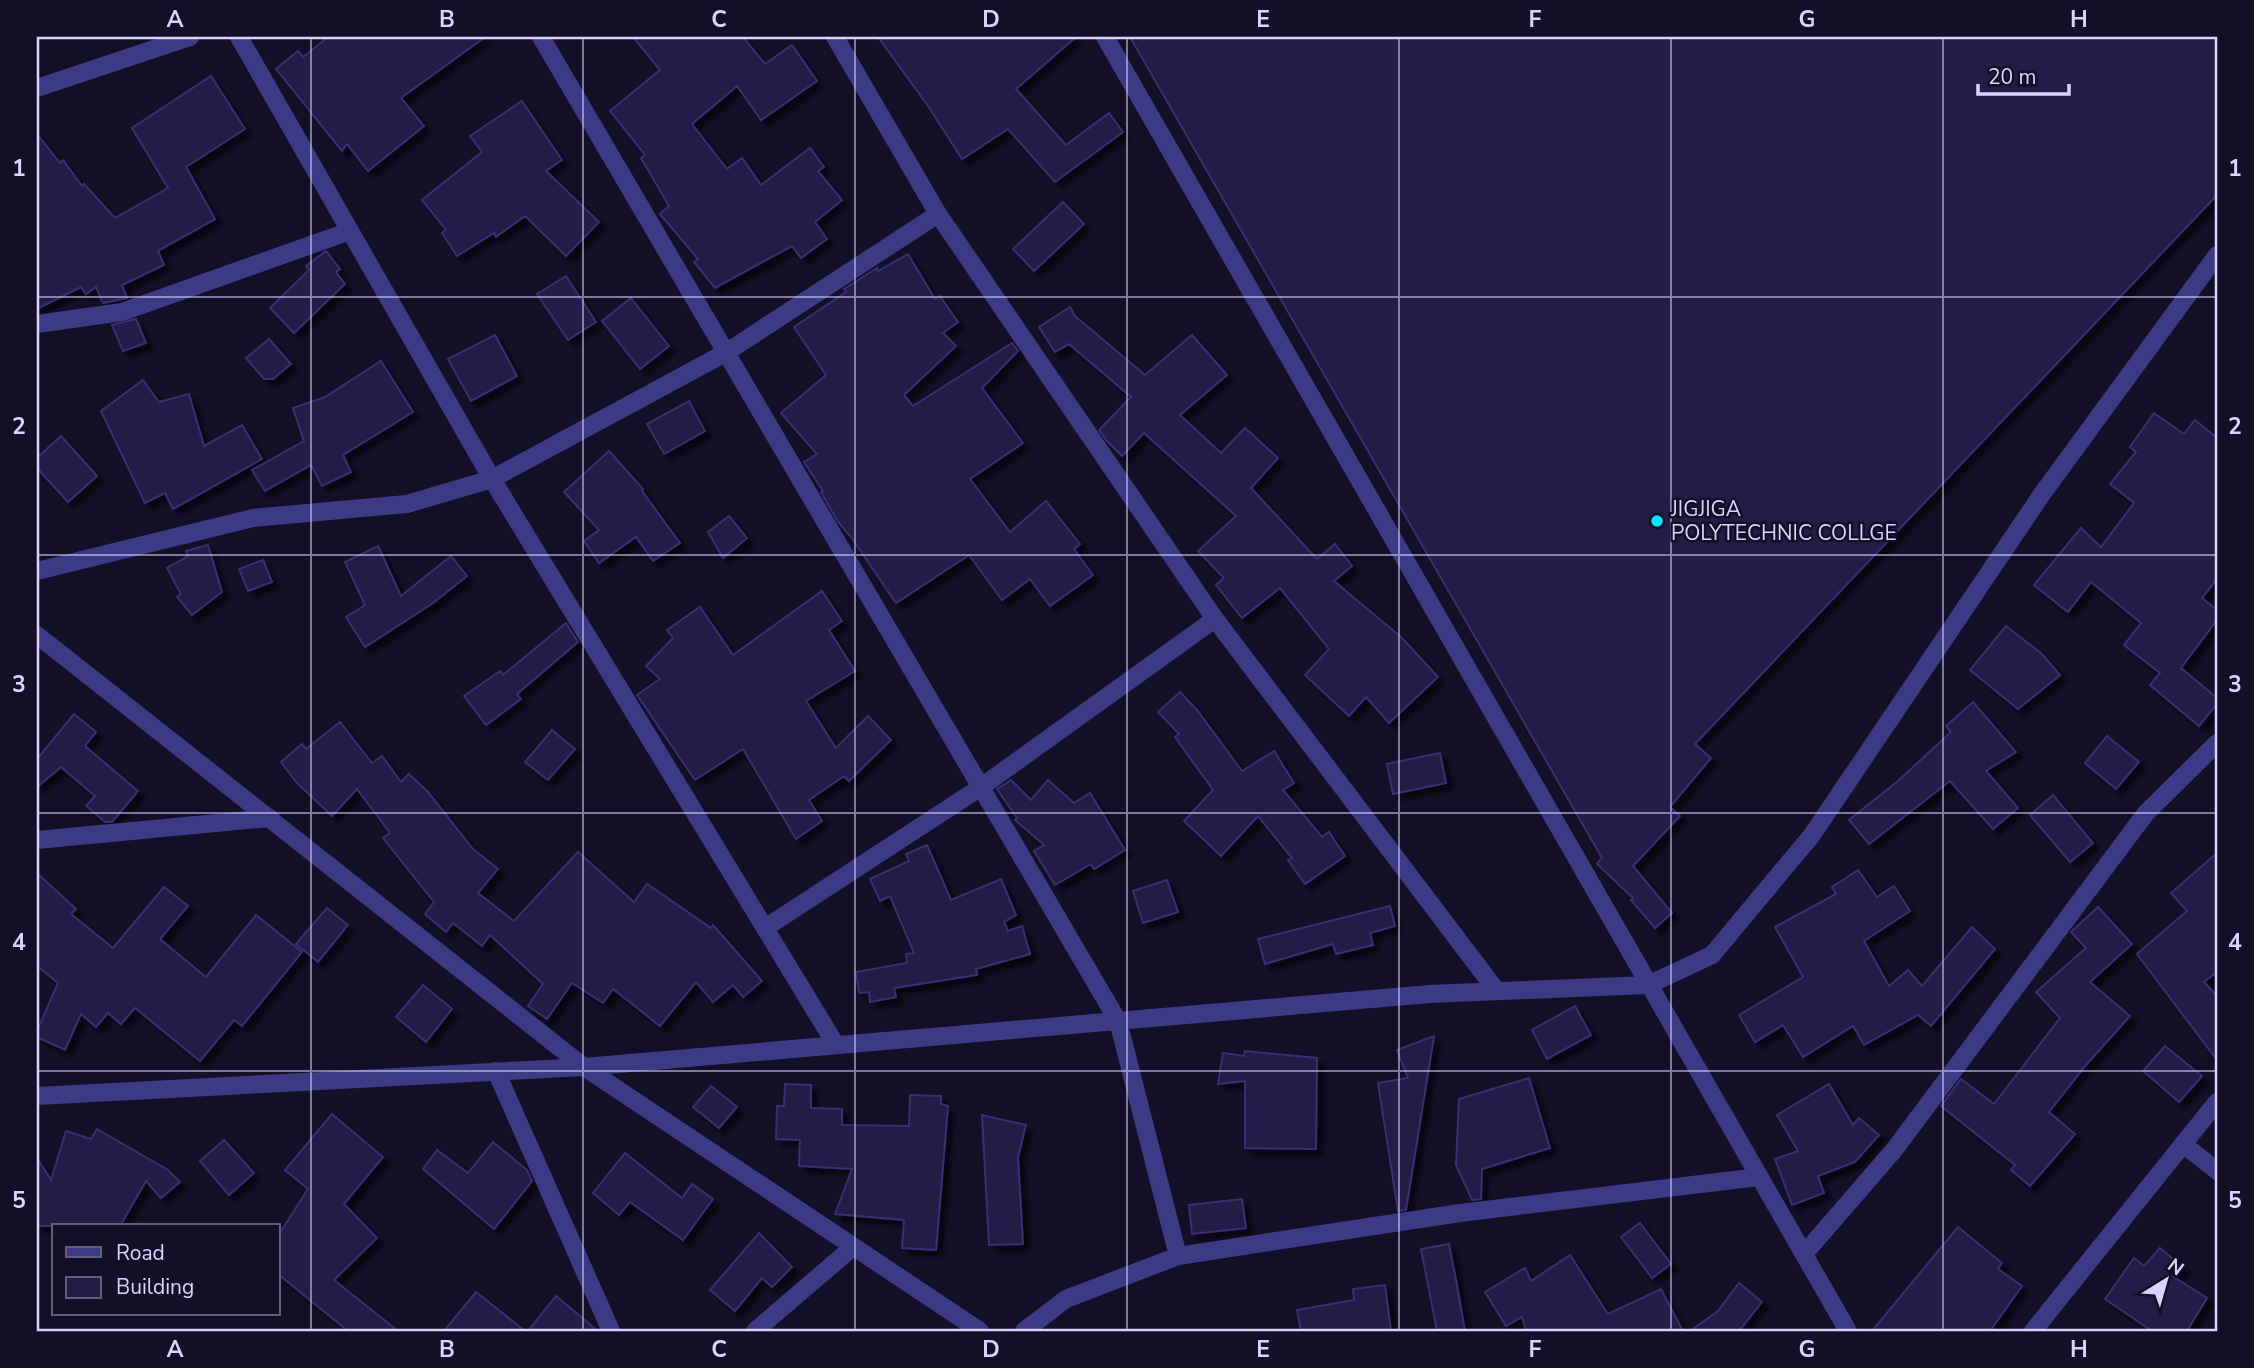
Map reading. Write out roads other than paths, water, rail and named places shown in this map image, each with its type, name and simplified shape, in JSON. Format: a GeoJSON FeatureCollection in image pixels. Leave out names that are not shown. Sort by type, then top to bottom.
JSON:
{"type":"FeatureCollection","features":[{"type":"Feature","properties":{"kind":"street"},"geometry":{"type":"LineString","coordinates":[[37,88],[190,37]]}},
{"type":"Feature","properties":{"kind":"street"},"geometry":{"type":"LineString","coordinates":[[239,37],[492,479],[836,1045]]}},
{"type":"Feature","properties":{"kind":"street"},"geometry":{"type":"LineString","coordinates":[[541,37],[1118,1021],[1178,1256]]}},
{"type":"Feature","properties":{"kind":"street"},"geometry":{"type":"LineString","coordinates":[[835,37],[938,214],[1215,619],[1496,990]]}},
{"type":"Feature","properties":{"kind":"street"},"geometry":{"type":"LineString","coordinates":[[1105,37],[1848,1331]]}},
{"type":"Feature","properties":{"kind":"street"},"geometry":{"type":"LineString","coordinates":[[37,571],[253,518],[407,504],[492,479],[726,352],[938,214]]}},
{"type":"Feature","properties":{"kind":"street"},"geometry":{"type":"LineString","coordinates":[[37,324],[122,312],[350,231]]}},
{"type":"Feature","properties":{"kind":"street"},"geometry":{"type":"LineString","coordinates":[[37,1096],[584,1067],[1430,994],[1648,985],[1712,955],[1812,835],[2042,494],[2217,255]]}},
{"type":"Feature","properties":{"kind":"street"},"geometry":{"type":"LineString","coordinates":[[765,928],[981,787],[1215,619]]}},
{"type":"Feature","properties":{"kind":"street"},"geometry":{"type":"LineString","coordinates":[[37,635],[584,1067],[981,1331]]}},
{"type":"Feature","properties":{"kind":"street"},"geometry":{"type":"LineString","coordinates":[[1804,1254],[1894,1150],[2146,813],[2217,743]]}},
{"type":"Feature","properties":{"kind":"street"},"geometry":{"type":"LineString","coordinates":[[37,840],[270,818]]}},
{"type":"Feature","properties":{"kind":"street"},"geometry":{"type":"LineString","coordinates":[[496,1071],[611,1331]]}},
{"type":"Feature","properties":{"kind":"street"},"geometry":{"type":"LineString","coordinates":[[2033,1331],[2217,1102]]}},
{"type":"Feature","properties":{"kind":"street"},"geometry":{"type":"LineString","coordinates":[[2183,1144],[2217,1171]]}},
{"type":"Feature","properties":{"kind":"street"},"geometry":{"type":"LineString","coordinates":[[1024,1331],[1066,1299],[1178,1256],[1460,1213],[1759,1177]]}},
{"type":"Feature","properties":{"kind":"street"},"geometry":{"type":"LineString","coordinates":[[755,1331],[853,1247]]}},
{"type":"Feature","properties":{"kind":"place","name":"JIGJIGA POLYTECHNIC COLLGE"},"geometry":{"type":"Point","coordinates":[1657,521]}}]}
